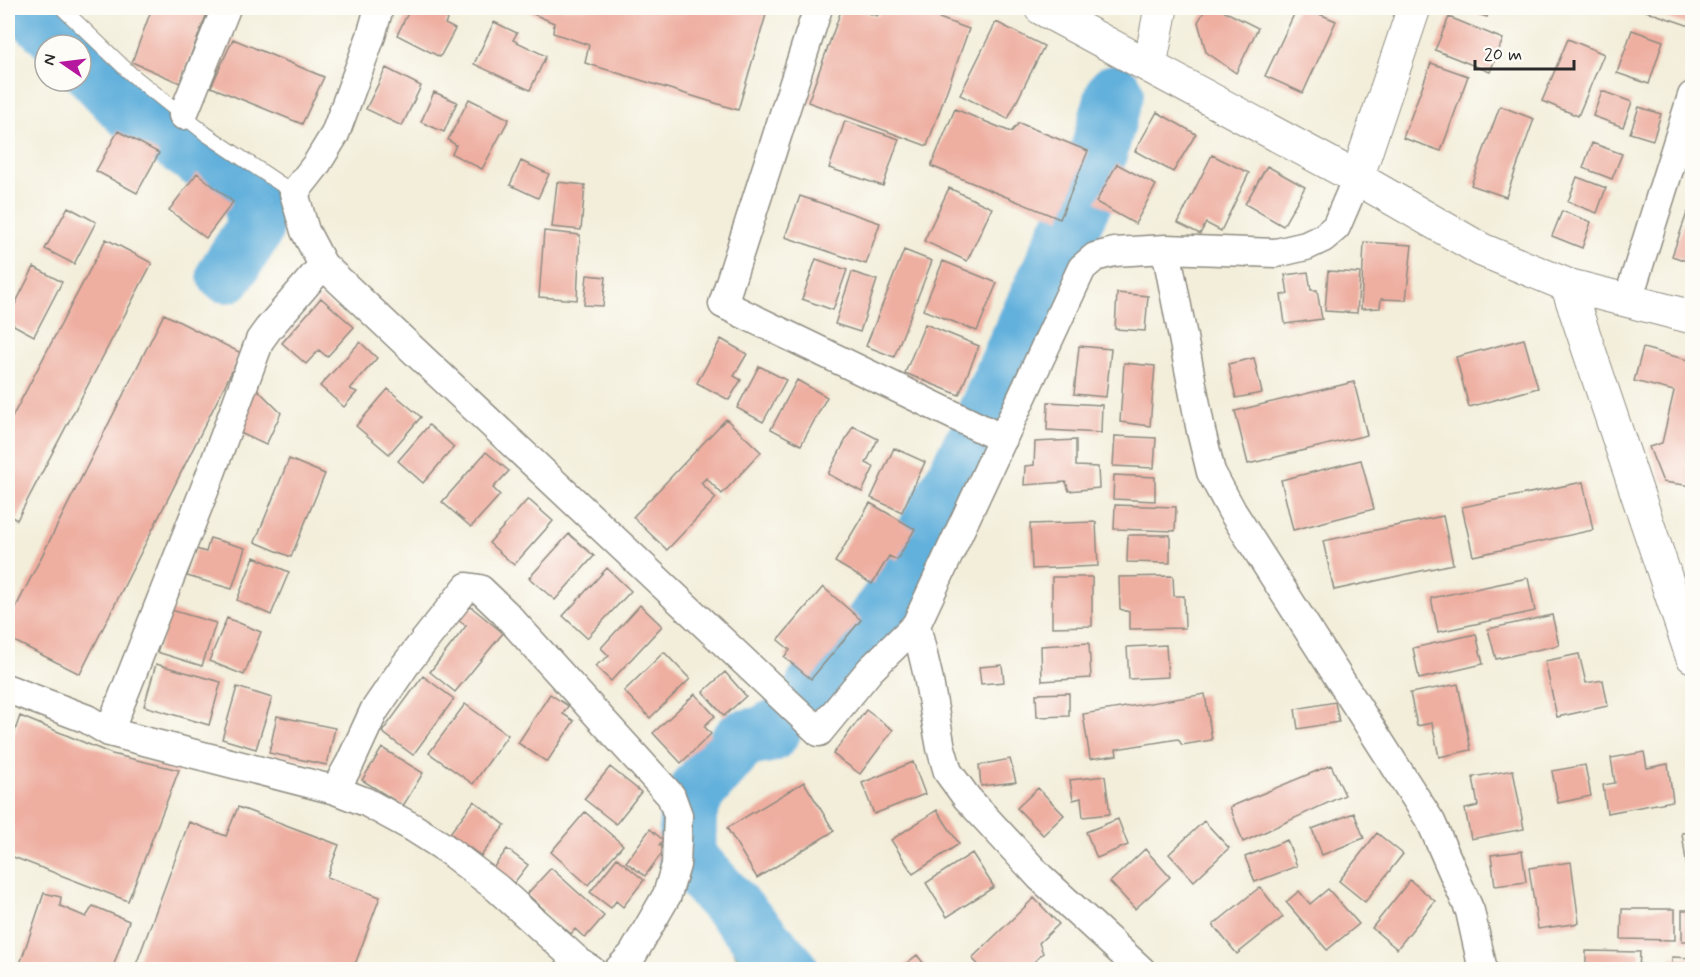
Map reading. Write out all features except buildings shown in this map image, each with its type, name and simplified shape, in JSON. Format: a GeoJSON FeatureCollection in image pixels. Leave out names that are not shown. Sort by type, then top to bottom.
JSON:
{"type":"FeatureCollection","features":[{"type":"Feature","properties":{"kind":"street"},"geometry":{"type":"LineString","coordinates":[[183,115],[226,8]]}},
{"type":"Feature","properties":{"kind":"street"},"geometry":{"type":"LineString","coordinates":[[378,8],[371,36],[335,134],[316,165],[294,192],[305,231],[323,265],[819,732],[870,670],[916,625],[1082,268],[1095,257],[1114,252],[1166,249],[1276,253],[1306,246],[1323,238],[1336,227],[1357,178],[1414,8]]}},
{"type":"Feature","properties":{"kind":"street"},"geometry":{"type":"LineString","coordinates":[[818,8],[723,304],[1003,439]]}},
{"type":"Feature","properties":{"kind":"street"},"geometry":{"type":"LineString","coordinates":[[1041,8],[1357,178],[1482,249],[1567,285],[1692,317]]}},
{"type":"Feature","properties":{"kind":"street"},"geometry":{"type":"LineString","coordinates":[[1150,65],[1161,8]]}},
{"type":"Feature","properties":{"kind":"street"},"geometry":{"type":"LineString","coordinates":[[1628,300],[1692,96]]}},
{"type":"Feature","properties":{"kind":"street"},"geometry":{"type":"LineString","coordinates":[[1166,249],[1211,472],[1232,511],[1431,822],[1470,911],[1483,969]]}},
{"type":"Feature","properties":{"kind":"street"},"geometry":{"type":"LineString","coordinates":[[109,732],[208,481],[260,340],[323,265]]}},
{"type":"Feature","properties":{"kind":"street"},"geometry":{"type":"LineString","coordinates":[[1567,285],[1692,656]]}},
{"type":"Feature","properties":{"kind":"street"},"geometry":{"type":"LineString","coordinates":[[335,790],[374,711],[406,664],[467,587],[480,589],[521,630],[671,796],[678,815],[676,865],[667,895],[633,954],[618,969]]}},
{"type":"Feature","properties":{"kind":"street"},"geometry":{"type":"LineString","coordinates":[[916,625],[948,772],[967,798],[1040,877],[1141,969]]}},
{"type":"Feature","properties":{"kind":"street"},"geometry":{"type":"LineString","coordinates":[[8,689],[87,719],[109,732],[335,790],[366,801],[442,846],[497,888],[579,962],[591,969]]}},
{"type":"Feature","properties":{"kind":"lane"},"geometry":{"type":"LineString","coordinates":[[62,8],[131,74],[206,134],[294,192]]}},
{"type":"Feature","properties":{"kind":"green space"},"geometry":{"type":"Polygon","coordinates":[[[721,857],[816,969],[743,970],[740,967],[706,876],[721,857]]]}},
{"type":"Feature","properties":{"kind":"waterway"},"geometry":{"type":"LineString","coordinates":[[28,8],[54,33]]}},
{"type":"Feature","properties":{"kind":"waterway"},"geometry":{"type":"LineString","coordinates":[[93,73],[128,109],[253,196],[254,230],[226,274]]}},
{"type":"Feature","properties":{"kind":"waterway"},"geometry":{"type":"LineString","coordinates":[[986,413],[1087,194],[1115,93]]}},
{"type":"Feature","properties":{"kind":"waterway"},"geometry":{"type":"LineString","coordinates":[[814,687],[866,633],[890,600],[971,447]]}},
{"type":"Feature","properties":{"kind":"waterway"},"geometry":{"type":"LineString","coordinates":[[773,729],[769,734],[742,739],[697,791],[688,813],[687,857],[790,970]]}}]}
